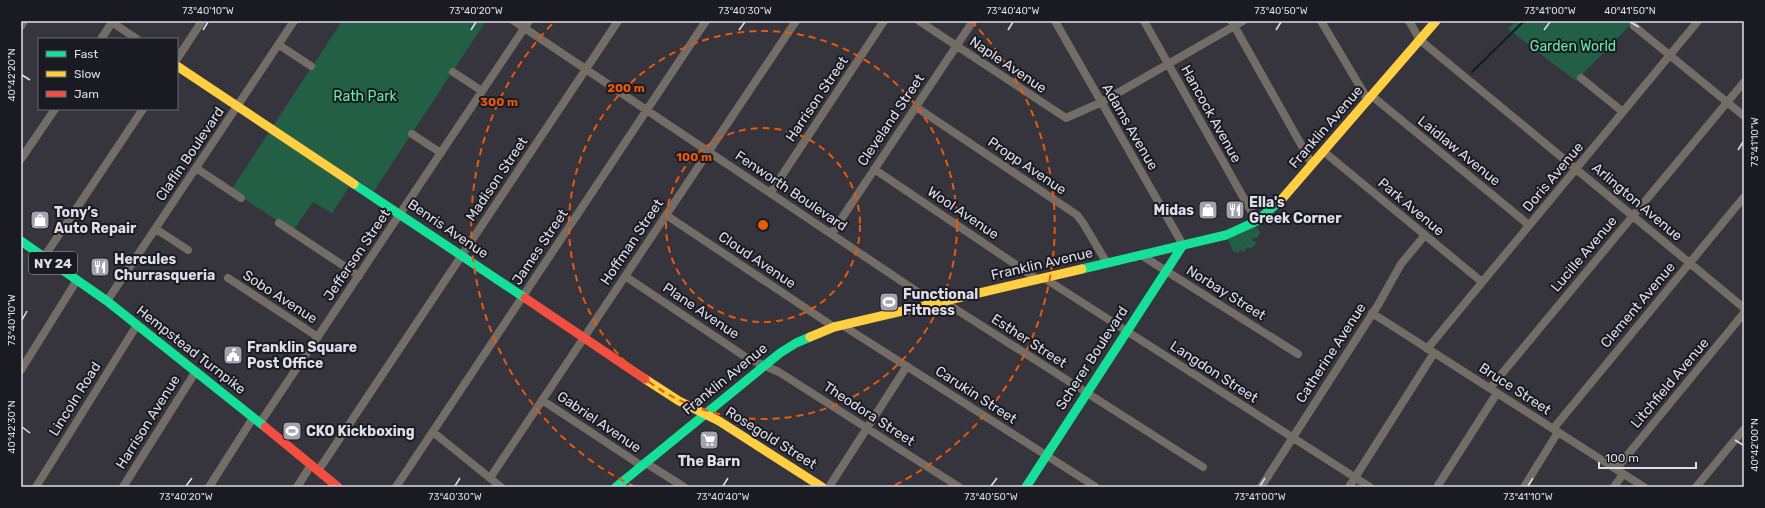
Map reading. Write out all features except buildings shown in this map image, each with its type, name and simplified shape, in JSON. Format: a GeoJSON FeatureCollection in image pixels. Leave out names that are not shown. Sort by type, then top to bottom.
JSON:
{"type":"FeatureCollection","features":[{"type":"Feature","properties":{"kind":"main road","name":"Franklin Avenue"},"geometry":{"type":"LineString","coordinates":[[616,487],[764,365],[796,343],[838,326],[943,300],[1201,242],[1226,234],[1256,220],[1276,204],[1436,21]]}},
{"type":"Feature","properties":{"kind":"main road","name":"Benris Avenue"},"geometry":{"type":"LineString","coordinates":[[178,67],[679,401],[704,414]]}},
{"type":"Feature","properties":{"kind":"main road","name":"Hempstead Turnpike"},"geometry":{"type":"LineString","coordinates":[[21,241],[77,280],[137,325],[196,371],[338,487]]}},
{"type":"Feature","properties":{"kind":"main road","name":"Scherer Boulevard"},"geometry":{"type":"LineString","coordinates":[[1026,487],[1183,245]]}},
{"type":"Feature","properties":{"kind":"main road","name":"Rosegold Street"},"geometry":{"type":"LineString","coordinates":[[704,414],[718,421],[822,487]]}},
{"type":"Feature","properties":{"kind":"street"},"geometry":{"type":"LineString","coordinates":[[21,26],[24,21]]}},
{"type":"Feature","properties":{"kind":"street"},"geometry":{"type":"LineString","coordinates":[[178,57],[202,21]]}},
{"type":"Feature","properties":{"kind":"street","name":"Claflin Boulevard"},"geometry":{"type":"LineString","coordinates":[[107,302],[294,21]]}},
{"type":"Feature","properties":{"kind":"street","name":"Fenworth Boulevard"},"geometry":{"type":"LineString","coordinates":[[514,21],[527,24],[586,69],[934,303]]}},
{"type":"Feature","properties":{"kind":"street","name":"Madison Street"},"geometry":{"type":"LineString","coordinates":[[318,471],[618,21]]}},
{"type":"Feature","properties":{"kind":"street","name":"James Street"},"geometry":{"type":"LineString","coordinates":[[396,487],[706,21]]}},
{"type":"Feature","properties":{"kind":"street","name":"Hoffman Street"},"geometry":{"type":"LineString","coordinates":[[490,478],[796,21]]}},
{"type":"Feature","properties":{"kind":"street","name":"Harrison Street"},"geometry":{"type":"LineString","coordinates":[[770,192],[884,21]]}},
{"type":"Feature","properties":{"kind":"street","name":"Naple Avenue"},"geometry":{"type":"LineString","coordinates":[[919,21],[1066,118],[1070,118],[1102,102]]}},
{"type":"Feature","properties":{"kind":"street","name":"Cleveland Street"},"geometry":{"type":"LineString","coordinates":[[832,233],[973,21]]}},
{"type":"Feature","properties":{"kind":"street","name":"Adams Avenue"},"geometry":{"type":"LineString","coordinates":[[1055,21],[1183,245]]}},
{"type":"Feature","properties":{"kind":"street","name":"Hancock Avenue"},"geometry":{"type":"LineString","coordinates":[[1144,21],[1256,220]]}},
{"type":"Feature","properties":{"kind":"street"},"geometry":{"type":"LineString","coordinates":[[1102,102],[1168,64],[1233,23],[1243,21]]}},
{"type":"Feature","properties":{"kind":"street","name":"Laidlaw Avenue"},"geometry":{"type":"LineString","coordinates":[[1321,21],[1370,98],[1529,225]]}},
{"type":"Feature","properties":{"kind":"street"},"geometry":{"type":"LineString","coordinates":[[1409,21],[1420,40]]}},
{"type":"Feature","properties":{"kind":"street","name":"Doris Avenue"},"geometry":{"type":"LineString","coordinates":[[1427,349],[1698,21]]}},
{"type":"Feature","properties":{"kind":"street"},"geometry":{"type":"LineString","coordinates":[[102,38],[112,22],[136,38]]}},
{"type":"Feature","properties":{"kind":"street"},"geometry":{"type":"LineString","coordinates":[[1233,23],[1312,164]]}},
{"type":"Feature","properties":{"kind":"street","name":"Jefferson Street"},"geometry":{"type":"LineString","coordinates":[[210,487],[256,420],[318,337],[527,24]]}},
{"type":"Feature","properties":{"kind":"street"},"geometry":{"type":"LineString","coordinates":[[1634,26],[1744,116]]}},
{"type":"Feature","properties":{"kind":"street","name":"Arlington Avenue"},"geometry":{"type":"LineString","coordinates":[[1420,40],[1744,308]]}},
{"type":"Feature","properties":{"kind":"street"},"geometry":{"type":"LineString","coordinates":[[279,45],[311,66]]}},
{"type":"Feature","properties":{"kind":"street"},"geometry":{"type":"LineString","coordinates":[[453,72],[482,91]]}},
{"type":"Feature","properties":{"kind":"street"},"geometry":{"type":"LineString","coordinates":[[1581,78],[1623,112]]}},
{"type":"Feature","properties":{"kind":"street","name":"Lucille Avenue"},"geometry":{"type":"LineString","coordinates":[[1437,487],[1494,391],[1633,216],[1744,82]]}},
{"type":"Feature","properties":{"kind":"street","name":"Propp Avenue"},"geometry":{"type":"LineString","coordinates":[[916,107],[1077,215],[1107,263]]}},
{"type":"Feature","properties":{"kind":"street"},"geometry":{"type":"LineString","coordinates":[[21,159],[54,110]]}},
{"type":"Feature","properties":{"kind":"street"},"geometry":{"type":"LineString","coordinates":[[44,257],[142,110]]}},
{"type":"Feature","properties":{"kind":"street"},"geometry":{"type":"LineString","coordinates":[[412,134],[441,153]]}},
{"type":"Feature","properties":{"kind":"street","name":"Park Avenue"},"geometry":{"type":"LineString","coordinates":[[1323,151],[1482,282]]}},
{"type":"Feature","properties":{"kind":"street"},"geometry":{"type":"LineString","coordinates":[[196,168],[241,198]]}},
{"type":"Feature","properties":{"kind":"street","name":"Wool Avenue"},"geometry":{"type":"LineString","coordinates":[[874,169],[1040,279]]}},
{"type":"Feature","properties":{"kind":"street","name":"Clement Avenue"},"geometry":{"type":"LineString","coordinates":[[1524,487],[1555,430],[1744,197]]}},
{"type":"Feature","properties":{"kind":"street","name":"Cloud Avenue"},"geometry":{"type":"LineString","coordinates":[[666,215],[838,326]]}},
{"type":"Feature","properties":{"kind":"street"},"geometry":{"type":"LineString","coordinates":[[279,223],[359,276]]}},
{"type":"Feature","properties":{"kind":"street"},"geometry":{"type":"LineString","coordinates":[[156,229],[188,250]]}},
{"type":"Feature","properties":{"kind":"street","name":"Catherine Avenue"},"geometry":{"type":"LineString","coordinates":[[1261,487],[1372,313],[1401,264],[1425,235]]}},
{"type":"Feature","properties":{"kind":"street","name":"Norbay Street"},"geometry":{"type":"LineString","coordinates":[[1141,255],[1298,354]]}},
{"type":"Feature","properties":{"kind":"street","name":"Plane Avenue"},"geometry":{"type":"LineString","coordinates":[[625,276],[747,358],[764,365]]}},
{"type":"Feature","properties":{"kind":"street","name":"Sobo Avenue"},"geometry":{"type":"LineString","coordinates":[[228,278],[318,337]]}},
{"type":"Feature","properties":{"kind":"street","name":"Langdon Street"},"geometry":{"type":"LineString","coordinates":[[1040,279],[1126,331],[1370,487]]}},
{"type":"Feature","properties":{"kind":"street"},"geometry":{"type":"LineString","coordinates":[[21,370],[77,280]]}},
{"type":"Feature","properties":{"kind":"street","name":"Esther Street"},"geometry":{"type":"LineString","coordinates":[[943,300],[1202,467]]}},
{"type":"Feature","properties":{"kind":"street","name":"Bruce Street"},"geometry":{"type":"LineString","coordinates":[[1372,313],[1644,487]]}},
{"type":"Feature","properties":{"kind":"street","name":"Litchfield Avenue"},"geometry":{"type":"LineString","coordinates":[[1614,487],[1620,471],[1744,313]]}},
{"type":"Feature","properties":{"kind":"street","name":"Lincoln Road"},"geometry":{"type":"LineString","coordinates":[[36,487],[137,325]]}},
{"type":"Feature","properties":{"kind":"street","name":"Carukin Street"},"geometry":{"type":"LineString","coordinates":[[838,326],[907,366],[1096,487]]}},
{"type":"Feature","properties":{"kind":"street"},"geometry":{"type":"LineString","coordinates":[[1349,487],[1434,353]]}},
{"type":"Feature","properties":{"kind":"street","name":"Theodora Street"},"geometry":{"type":"LineString","coordinates":[[764,365],[779,372],[959,487]]}},
{"type":"Feature","properties":{"kind":"street"},"geometry":{"type":"LineString","coordinates":[[829,487],[907,366]]}},
{"type":"Feature","properties":{"kind":"street","name":"Harrison Avenue"},"geometry":{"type":"LineString","coordinates":[[123,487],[196,371]]}},
{"type":"Feature","properties":{"kind":"street","name":"Gabriel Avenue"},"geometry":{"type":"LineString","coordinates":[[542,400],[644,464],[684,487]]}},
{"type":"Feature","properties":{"kind":"street"},"geometry":{"type":"LineString","coordinates":[[1696,487],[1744,429]]}},
{"type":"Feature","properties":{"kind":"street"},"geometry":{"type":"LineString","coordinates":[[433,432],[502,487]]}},
{"type":"Feature","properties":{"kind":"street"},"geometry":{"type":"LineString","coordinates":[[297,487],[311,465]]}},
{"type":"Feature","properties":{"kind":"green space","name":"Rath Park"},"geometry":{"type":"Polygon","coordinates":[[[342,21],[486,21],[374,191],[355,178],[332,213],[313,202],[293,231],[231,190],[342,21]]]}},
{"type":"Feature","properties":{"kind":"green space","name":"Garden World"},"geometry":{"type":"Polygon","coordinates":[[[1516,21],[1634,21],[1576,81],[1508,29],[1516,21]]]}},
{"type":"Feature","properties":{"kind":"green space"},"geometry":{"type":"Polygon","coordinates":[[[1253,222],[1260,233],[1258,237],[1252,239],[1253,241],[1257,242],[1251,249],[1247,247],[1244,252],[1240,250],[1238,253],[1233,251],[1226,235],[1253,222]]]}},
{"type":"Feature","properties":{"kind":"waterway"},"geometry":{"type":"LineString","coordinates":[[1472,72],[1524,21]]}},
{"type":"Feature","properties":{"kind":"traffic: fast"},"geometry":{"type":"LineString","coordinates":[[354,184],[525,298]]}},
{"type":"Feature","properties":{"kind":"traffic: fast"},"geometry":{"type":"LineString","coordinates":[[1082,269],[1226,235],[1257,221],[1282,199]]}},
{"type":"Feature","properties":{"kind":"traffic: fast"},"geometry":{"type":"LineString","coordinates":[[21,241],[107,301],[265,427]]}},
{"type":"Feature","properties":{"kind":"traffic: fast"},"geometry":{"type":"LineString","coordinates":[[1026,487],[1183,245]]}},
{"type":"Feature","properties":{"kind":"traffic: fast"},"geometry":{"type":"LineString","coordinates":[[616,487],[780,353],[796,343],[810,337]]}},
{"type":"Feature","properties":{"kind":"traffic: slow"},"geometry":{"type":"LineString","coordinates":[[1282,199],[1436,21]]}},
{"type":"Feature","properties":{"kind":"traffic: slow"},"geometry":{"type":"LineString","coordinates":[[178,67],[354,184]]}},
{"type":"Feature","properties":{"kind":"traffic: slow"},"geometry":{"type":"LineString","coordinates":[[810,337],[834,327],[1082,269]]}},
{"type":"Feature","properties":{"kind":"traffic: slow"},"geometry":{"type":"LineString","coordinates":[[645,379],[679,401],[719,421],[822,487]]}},
{"type":"Feature","properties":{"kind":"traffic: jam"},"geometry":{"type":"LineString","coordinates":[[525,298],[645,379]]}},
{"type":"Feature","properties":{"kind":"traffic: jam"},"geometry":{"type":"LineString","coordinates":[[265,427],[338,487]]}},
{"type":"Feature","properties":{"kind":"place","name":"Midas"},"geometry":{"type":"Point","coordinates":[1208,210]}},
{"type":"Feature","properties":{"kind":"place","name":"Ella's Greek Corner"},"geometry":{"type":"Point","coordinates":[1235,210]}},
{"type":"Feature","properties":{"kind":"place","name":"Tony’s Auto Repair"},"geometry":{"type":"Point","coordinates":[40,220]}},
{"type":"Feature","properties":{"kind":"place","name":"Hercules Churrasqueria"},"geometry":{"type":"Point","coordinates":[100,267]}},
{"type":"Feature","properties":{"kind":"place","name":"Functional Fitness"},"geometry":{"type":"Point","coordinates":[889,302]}},
{"type":"Feature","properties":{"kind":"place","name":"Franklin Square Post Office"},"geometry":{"type":"Point","coordinates":[233,355]}},
{"type":"Feature","properties":{"kind":"place","name":"CKO Kickboxing"},"geometry":{"type":"Point","coordinates":[292,431]}},
{"type":"Feature","properties":{"kind":"place","name":"The Barn"},"geometry":{"type":"Point","coordinates":[709,440]}}]}
